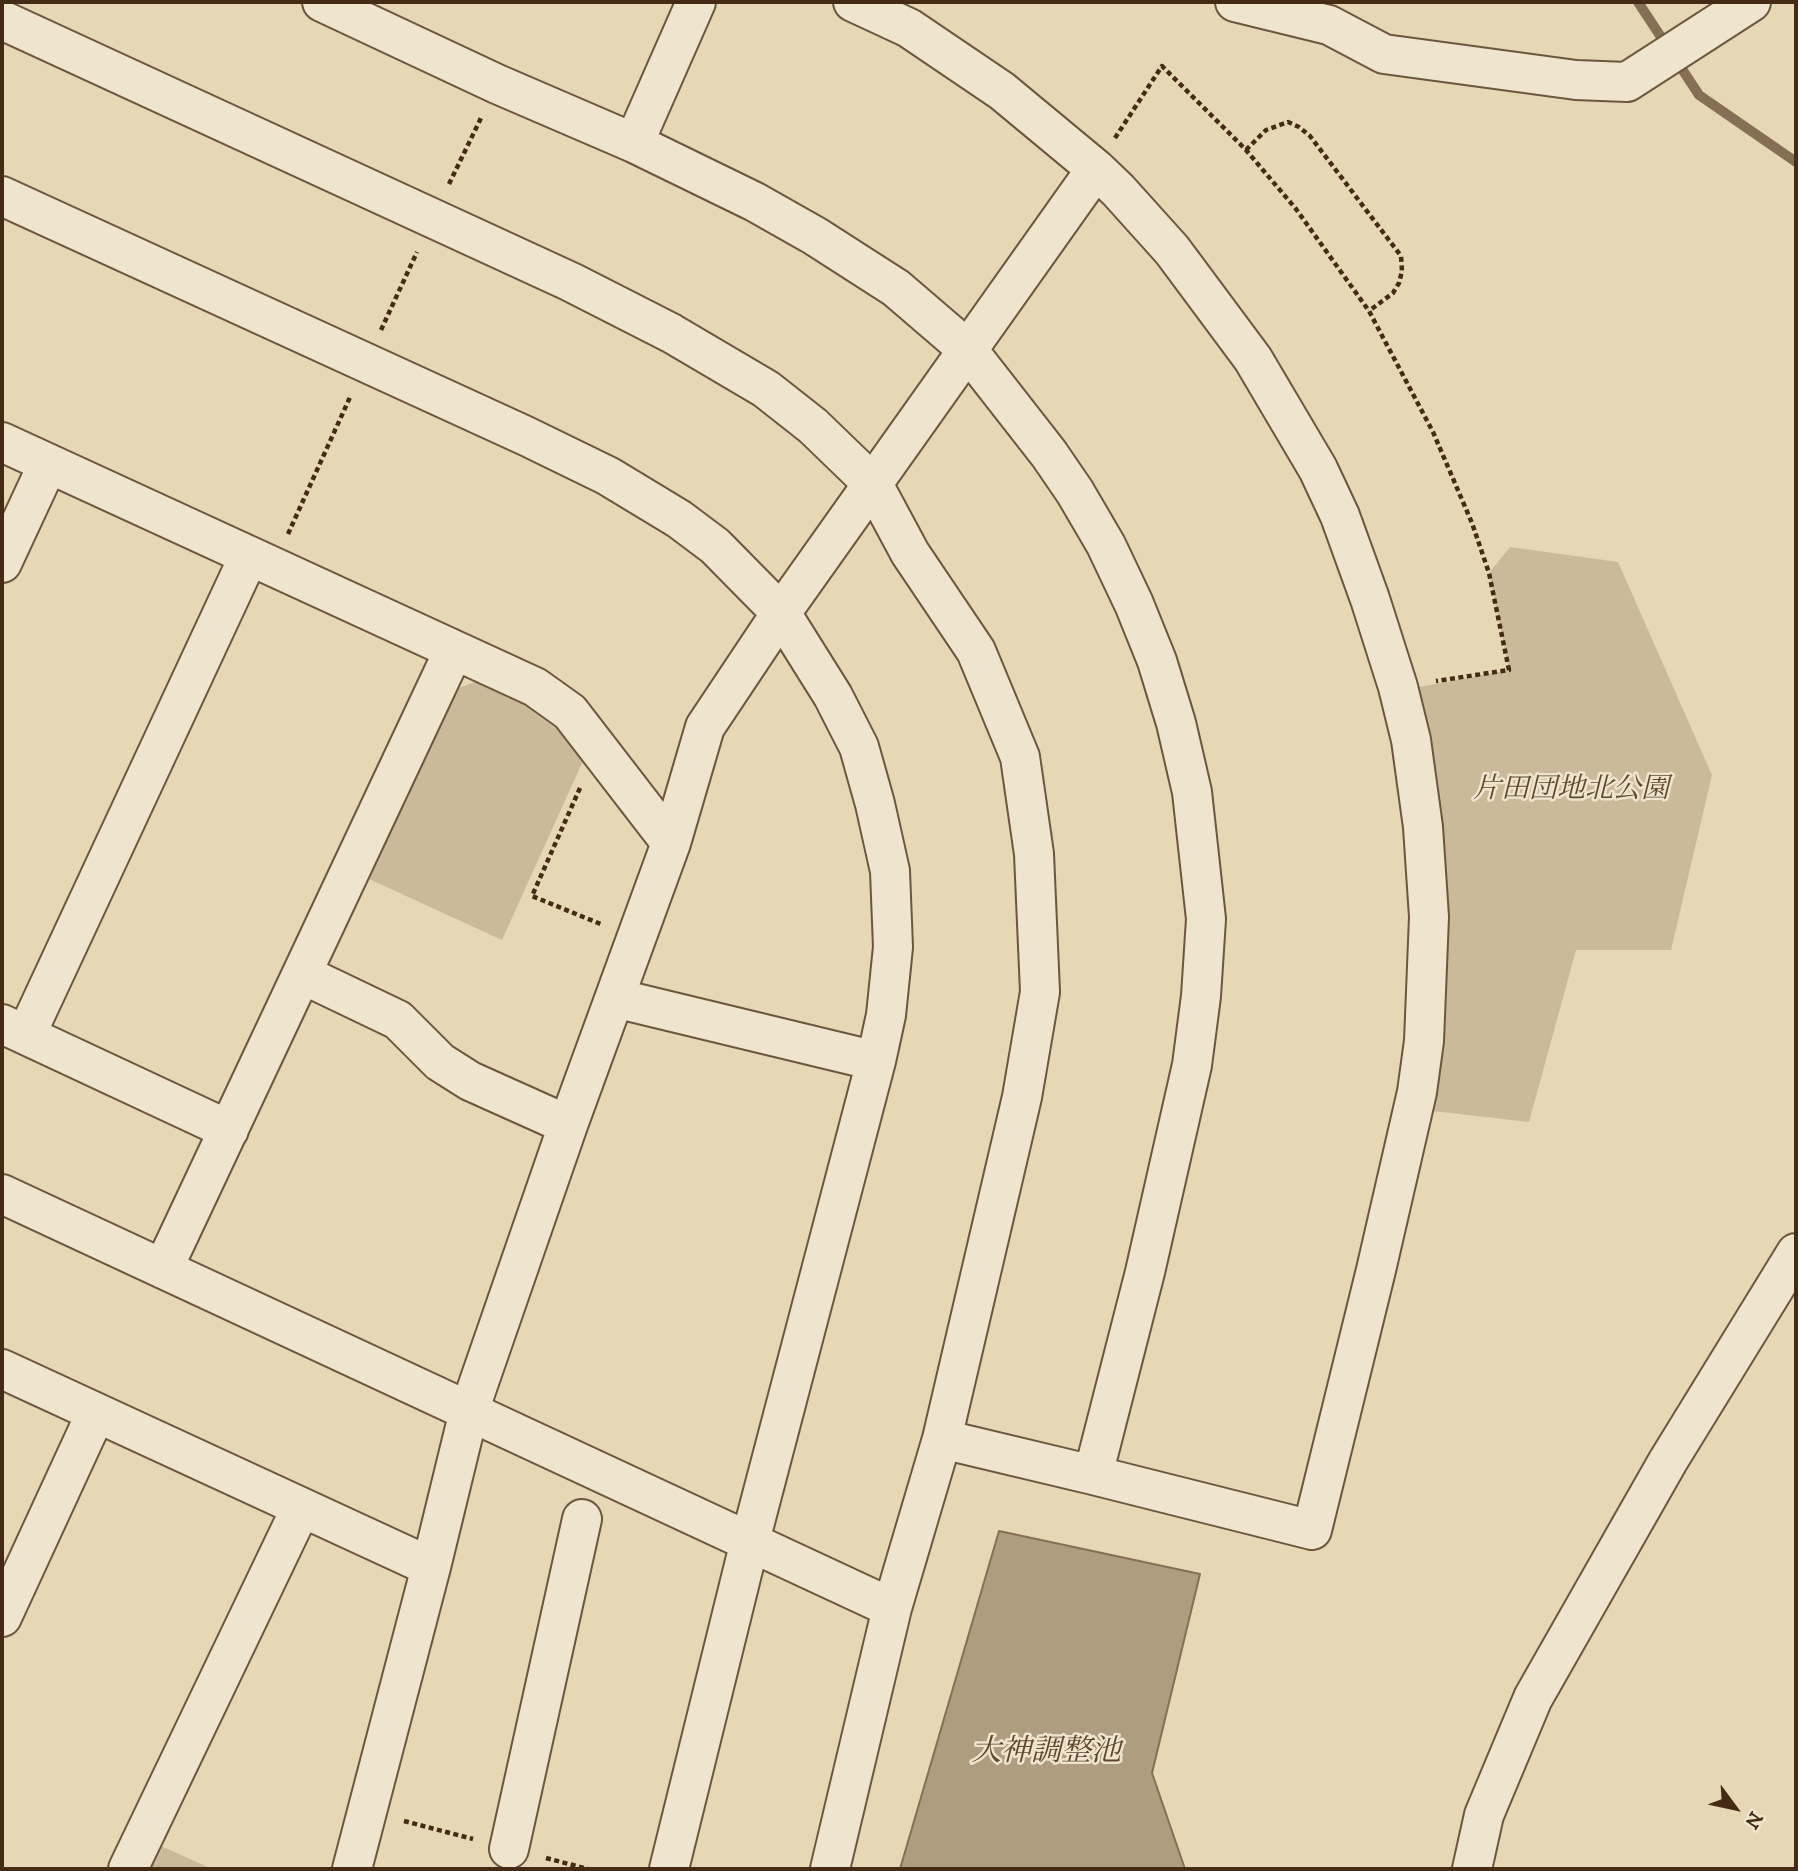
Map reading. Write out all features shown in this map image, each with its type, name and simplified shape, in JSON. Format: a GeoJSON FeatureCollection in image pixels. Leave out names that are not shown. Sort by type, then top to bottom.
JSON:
{"type":"FeatureCollection","features":[{"type":"Feature","properties":{"kind":"street"},"geometry":{"type":"LineString","coordinates":[[322,2],[497,84],[635,143],[755,202],[815,236],[896,288],[967,349],[1049,454],[1106,545],[1157,661],[1176,723],[1192,792],[1206,919],[1201,996],[1192,1065],[1145,1272],[1093,1475]]}},
{"type":"Feature","properties":{"kind":"street"},"geometry":{"type":"LineString","coordinates":[[635,143],[696,2]]}},
{"type":"Feature","properties":{"kind":"street"},"geometry":{"type":"LineString","coordinates":[[853,2],[909,28],[1002,91],[1096,169],[1172,250],[1254,359],[1296,431],[1340,516],[1398,687],[1411,740],[1423,827],[1429,917],[1424,1041],[1417,1091],[1312,1530],[942,1439]]}},
{"type":"Feature","properties":{"kind":"street"},"geometry":{"type":"LineString","coordinates":[[1235,2],[1329,25],[1384,54],[1576,79],[1627,82],[1751,2]]}},
{"type":"Feature","properties":{"kind":"street"},"geometry":{"type":"LineString","coordinates":[[6,18],[571,282],[720,360],[766,389],[813,426],[873,484],[911,553],[976,651],[1020,758],[1034,854],[1040,992],[1022,1097],[942,1439],[892,1608],[830,1869]]}},
{"type":"Feature","properties":{"kind":"street"},"geometry":{"type":"LineString","coordinates":[[352,1869],[469,1411],[568,1125],[671,843],[705,727],[781,613],[1096,169]]}},
{"type":"Feature","properties":{"kind":"street"},"geometry":{"type":"LineString","coordinates":[[2,195],[526,436],[608,476],[679,519],[715,547],[781,613],[833,696],[859,747],[890,871],[893,947],[886,1015],[750,1541],[669,1869]]}},
{"type":"Feature","properties":{"kind":"street"},"geometry":{"type":"LineString","coordinates":[[2,442],[535,687],[570,712],[671,843]]}},
{"type":"Feature","properties":{"kind":"street"},"geometry":{"type":"LineString","coordinates":[[2,562],[48,464]]}},
{"type":"Feature","properties":{"kind":"street"},"geometry":{"type":"LineString","coordinates":[[229,1130],[14,1029],[261,561]]}},
{"type":"Feature","properties":{"kind":"street"},"geometry":{"type":"LineString","coordinates":[[163,1269],[454,650]]}},
{"type":"Feature","properties":{"kind":"street"},"geometry":{"type":"LineString","coordinates":[[302,974],[398,1020],[440,1062],[470,1081],[568,1125]]}},
{"type":"Feature","properties":{"kind":"street"},"geometry":{"type":"LineString","coordinates":[[615,998],[876,1061]]}},
{"type":"Feature","properties":{"kind":"street"},"geometry":{"type":"LineString","coordinates":[[2,1194],[892,1608]]}},
{"type":"Feature","properties":{"kind":"street"},"geometry":{"type":"LineString","coordinates":[[1472,1869],[1484,1815],[1533,1698],[1668,1461],[1796,1253]]}},
{"type":"Feature","properties":{"kind":"street"},"geometry":{"type":"LineString","coordinates":[[2,1369],[431,1567]]}},
{"type":"Feature","properties":{"kind":"street"},"geometry":{"type":"LineString","coordinates":[[2,1617],[96,1413]]}},
{"type":"Feature","properties":{"kind":"street"},"geometry":{"type":"LineString","coordinates":[[128,1869],[301,1508]]}},
{"type":"Feature","properties":{"kind":"street"},"geometry":{"type":"LineString","coordinates":[[509,1849],[582,1519]]}},
{"type":"Feature","properties":{"kind":"path"},"geometry":{"type":"LineString","coordinates":[[1096,169],[1162,66],[1246,150],[1296,209],[1369,311],[1433,432],[1472,523],[1489,573],[1509,670],[1398,687]]}},
{"type":"Feature","properties":{"kind":"path"},"geometry":{"type":"LineString","coordinates":[[261,561],[365,364],[497,84]]}},
{"type":"Feature","properties":{"kind":"path"},"geometry":{"type":"LineString","coordinates":[[1246,150],[1266,130],[1288,122],[1310,136],[1401,256],[1399,284],[1393,293],[1369,311]]}},
{"type":"Feature","properties":{"kind":"path"},"geometry":{"type":"LineString","coordinates":[[599,748],[532,896],[636,939]]}},
{"type":"Feature","properties":{"kind":"green space","name":"片田団地北公園"},"geometry":{"type":"Polygon","coordinates":[[[1510,547],[1618,562],[1712,775],[1671,950],[1576,950],[1529,1122],[1433,1111],[1442,1041],[1414,688],[1509,670],[1489,573],[1510,547]]]}},
{"type":"Feature","properties":{"kind":"green space"},"geometry":{"type":"Polygon","coordinates":[[[478,681],[519,701],[556,728],[583,761],[502,940],[367,878],[456,689],[478,681]]]}},
{"type":"Feature","properties":{"kind":"green space"},"geometry":{"type":"Polygon","coordinates":[[[159,1845],[212,1869],[147,1869],[159,1845]]]}},
{"type":"Feature","properties":{"kind":"water","name":"大神調整池"},"geometry":{"type":"Polygon","coordinates":[[[999,1531],[1200,1574],[1152,1773],[1185,1869],[900,1869],[999,1531]]]}},
{"type":"Feature","properties":{"kind":"waterway"},"geometry":{"type":"LineString","coordinates":[[1638,2],[1699,95],[1796,162]]}}]}
